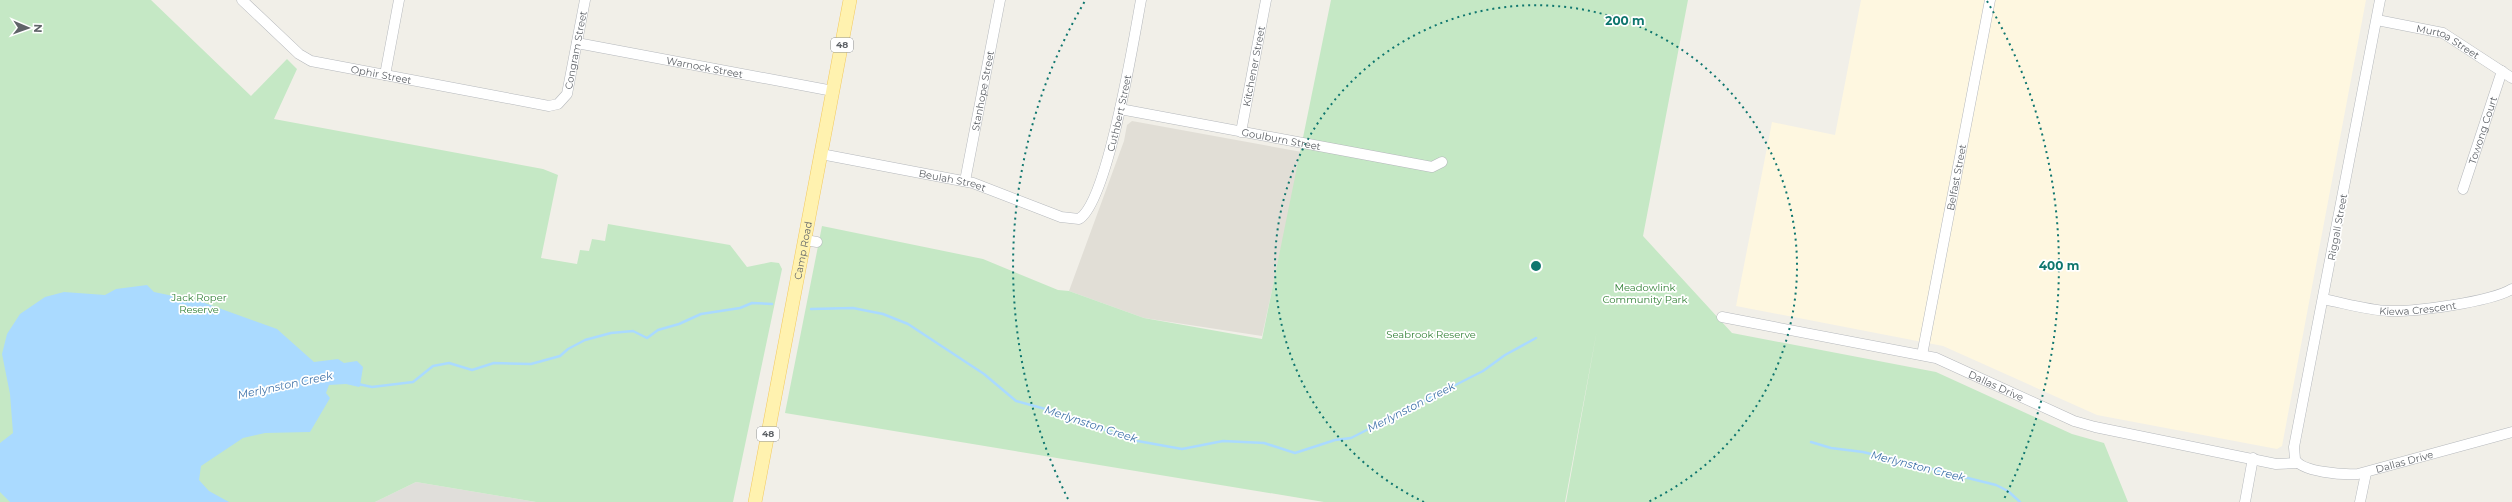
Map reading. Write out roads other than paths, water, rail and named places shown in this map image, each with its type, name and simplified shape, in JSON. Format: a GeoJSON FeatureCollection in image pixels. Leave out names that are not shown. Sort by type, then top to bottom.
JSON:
{"type":"FeatureCollection","features":[{"type":"Feature","properties":{"kind":"main road","name":"Camp Road"},"geometry":{"type":"LineString","coordinates":[[756,502],[811,241],[821,154],[850,0]]}},
{"type":"Feature","properties":{"kind":"street","name":"Ophir Street"},"geometry":{"type":"LineString","coordinates":[[242,0],[304,58],[542,105]]}},
{"type":"Feature","properties":{"kind":"street"},"geometry":{"type":"LineString","coordinates":[[385,75],[399,0]]}},
{"type":"Feature","properties":{"kind":"street","name":"Congram Street"},"geometry":{"type":"LineString","coordinates":[[542,105],[558,104],[567,94],[585,0]]}},
{"type":"Feature","properties":{"kind":"street","name":"Stanhope Street"},"geometry":{"type":"LineString","coordinates":[[965,181],[1000,0]]}},
{"type":"Feature","properties":{"kind":"street","name":"Cuthbert Street"},"geometry":{"type":"LineString","coordinates":[[1079,219],[1089,207],[1109,153],[1120,109],[1141,0]]}},
{"type":"Feature","properties":{"kind":"street","name":"Kitchener Street"},"geometry":{"type":"LineString","coordinates":[[1241,132],[1266,0]]}},
{"type":"Feature","properties":{"kind":"street","name":"Belfast Street"},"geometry":{"type":"LineString","coordinates":[[1922,356],[1990,0]]}},
{"type":"Feature","properties":{"kind":"street","name":"Riggall Street"},"geometry":{"type":"LineString","coordinates":[[2295,459],[2323,299],[2380,0]]}},
{"type":"Feature","properties":{"kind":"street","name":"Murtoa Street"},"geometry":{"type":"LineString","coordinates":[[2377,20],[2443,33],[2512,78]]}},
{"type":"Feature","properties":{"kind":"street","name":"Warnock Street"},"geometry":{"type":"LineString","coordinates":[[577,43],[833,91]]}},
{"type":"Feature","properties":{"kind":"street","name":"Towong Court"},"geometry":{"type":"LineString","coordinates":[[2463,189],[2502,72]]}},
{"type":"Feature","properties":{"kind":"street","name":"Goulburn Street"},"geometry":{"type":"LineString","coordinates":[[1120,109],[1432,166],[1442,162]]}},
{"type":"Feature","properties":{"kind":"street","name":"Beulah Street"},"geometry":{"type":"LineString","coordinates":[[821,154],[965,181],[1068,219],[1079,219]]}},
{"type":"Feature","properties":{"kind":"street","name":"Kiewa Crescent"},"geometry":{"type":"LineString","coordinates":[[2323,299],[2380,310],[2398,311],[2484,299],[2512,289]]}},
{"type":"Feature","properties":{"kind":"street","name":"Dallas Drive"},"geometry":{"type":"LineString","coordinates":[[1722,317],[1947,362],[2085,425],[2269,461],[2295,459],[2303,467],[2338,474],[2366,473],[2512,432]]}},
{"type":"Feature","properties":{"kind":"street"},"geometry":{"type":"LineString","coordinates":[[2245,502],[2254,458]]}},
{"type":"Feature","properties":{"kind":"street"},"geometry":{"type":"LineString","coordinates":[[2360,502],[2366,473]]}},
{"type":"Feature","properties":{"kind":"water"},"geometry":{"type":"Polygon","coordinates":[[[147,285],[154,292],[202,302],[277,329],[314,362],[338,359],[344,363],[357,361],[363,367],[360,386],[346,384],[329,385],[326,393],[330,398],[310,432],[265,433],[243,438],[201,466],[199,480],[209,491],[229,502],[10,502],[0,492],[0,443],[13,433],[10,394],[2,354],[7,334],[20,314],[45,297],[64,292],[105,295],[116,289],[147,285]]]}},
{"type":"Feature","properties":{"kind":"waterway","name":"Merlynston Creek"},"geometry":{"type":"LineString","coordinates":[[358,384],[372,387],[413,382],[433,366],[449,363],[472,370],[494,363],[531,364],[560,356],[568,349],[585,340],[611,333],[633,331],[647,338],[658,330],[679,324],[701,314],[740,308],[752,303],[772,304]]}},
{"type":"Feature","properties":{"kind":"waterway","name":"Merlynston Creek"},"geometry":{"type":"LineString","coordinates":[[811,309],[853,308],[883,314],[908,324],[984,374],[1016,401],[1060,413],[1132,440],[1182,449],[1223,441],[1264,443],[1295,453],[1335,440],[1351,438],[1483,371],[1505,355],[1536,338]]}},
{"type":"Feature","properties":{"kind":"waterway","name":"Merlynston Creek"},"geometry":{"type":"LineString","coordinates":[[1811,442],[1831,448],[1863,452],[1996,485],[2008,491],[2020,502]]}},
{"type":"Feature","properties":{"kind":"park label","name":"Meadowlink Community Park"},"geometry":{"type":"Point","coordinates":[1645,292]}},
{"type":"Feature","properties":{"kind":"park label","name":"Jack Roper Reserve"},"geometry":{"type":"Point","coordinates":[199,302]}},
{"type":"Feature","properties":{"kind":"park label","name":"Seabrook Reserve"},"geometry":{"type":"Point","coordinates":[1431,334]}}]}
